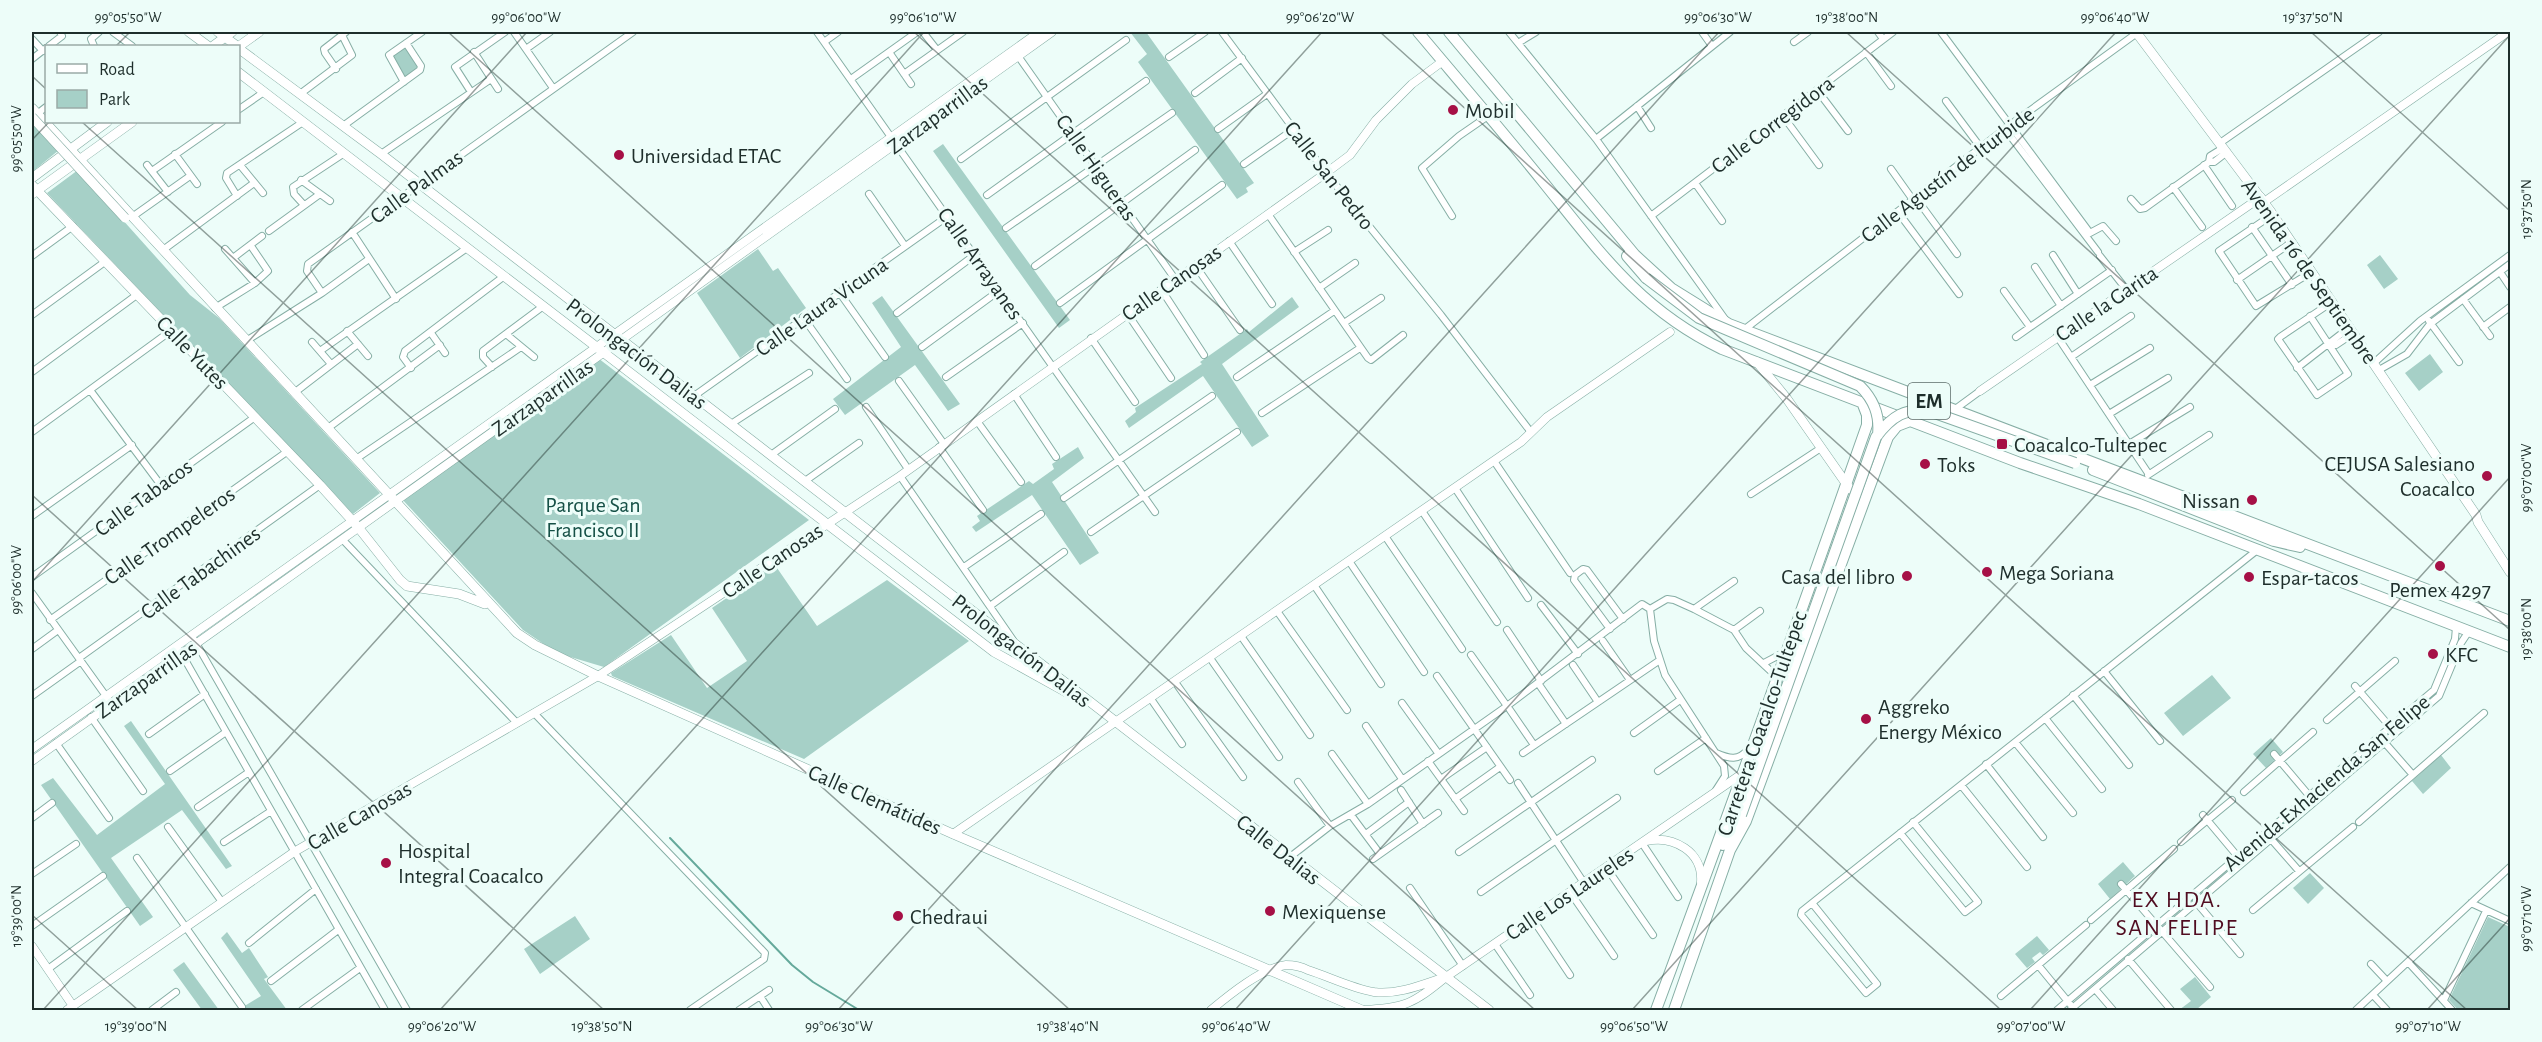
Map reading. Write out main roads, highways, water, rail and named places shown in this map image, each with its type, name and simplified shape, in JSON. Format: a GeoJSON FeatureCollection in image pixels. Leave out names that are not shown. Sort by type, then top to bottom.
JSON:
{"type":"FeatureCollection","features":[{"type":"Feature","properties":{"kind":"main road"},"geometry":{"type":"LineString","coordinates":[[189,32],[207,45]]}},
{"type":"Feature","properties":{"kind":"main road"},"geometry":{"type":"LineString","coordinates":[[240,46],[259,32]]}},
{"type":"Feature","properties":{"kind":"main road","name":"EM"},"geometry":{"type":"LineString","coordinates":[[1418,32],[1588,239],[1628,284],[1672,327],[1756,362],[2020,463],[2139,504],[2511,647]]}},
{"type":"Feature","properties":{"kind":"main road","name":"EM"},"geometry":{"type":"LineString","coordinates":[[1449,32],[1635,255],[1671,288],[1729,324],[1954,411],[2147,478],[2347,560],[2511,621]]}},
{"type":"Feature","properties":{"kind":"main road","name":"Avenida 16 de Septiembre"},"geometry":{"type":"LineString","coordinates":[[2136,32],[2263,200],[2352,330],[2511,572]]}},
{"type":"Feature","properties":{"kind":"main road"},"geometry":{"type":"LineString","coordinates":[[214,45],[225,33]]}},
{"type":"Feature","properties":{"kind":"main road","name":"Prolongación Dalias"},"geometry":{"type":"LineString","coordinates":[[225,33],[236,45]]}},
{"type":"Feature","properties":{"kind":"main road","name":"Prolongación Dalias"},"geometry":{"type":"LineString","coordinates":[[240,49],[381,154],[1098,709]]}},
{"type":"Feature","properties":{"kind":"main road","name":"Prolongación Dalias"},"geometry":{"type":"LineString","coordinates":[[240,74],[994,652],[1098,709]]}},
{"type":"Feature","properties":{"kind":"main road","name":"Calle Yutes"},"geometry":{"type":"LineString","coordinates":[[33,113],[79,159],[177,273],[213,306]]}},
{"type":"Feature","properties":{"kind":"main road","name":"Calle Yutes"},"geometry":{"type":"LineString","coordinates":[[33,113],[392,498]]}},
{"type":"Feature","properties":{"kind":"main road"},"geometry":{"type":"LineString","coordinates":[[32,178],[68,148],[106,123]]}},
{"type":"Feature","properties":{"kind":"main road"},"geometry":{"type":"LineString","coordinates":[[33,190],[131,123]]}},
{"type":"Feature","properties":{"kind":"main road"},"geometry":{"type":"LineString","coordinates":[[1572,182],[1617,244],[1647,278],[1699,318],[1854,384],[1872,400],[1879,423],[1877,441],[1801,652],[1794,692]]}},
{"type":"Feature","properties":{"kind":"main road","name":"Calle Yutes"},"geometry":{"type":"LineString","coordinates":[[33,190],[73,226],[356,524]]}},
{"type":"Feature","properties":{"kind":"main road"},"geometry":{"type":"LineString","coordinates":[[1756,362],[1846,484],[1855,492],[1862,494],[1868,491]]}},
{"type":"Feature","properties":{"kind":"main road","name":"Carretera Coacalco-Tultepec"},"geometry":{"type":"LineString","coordinates":[[1656,1011],[1713,862],[1776,676],[1868,421],[1866,408],[1862,402]]}},
{"type":"Feature","properties":{"kind":"main road"},"geometry":{"type":"LineString","coordinates":[[1713,862],[1741,814],[1876,437],[1887,422],[1896,416],[1910,410],[1932,412],[2074,463],[2274,541],[2347,560]]}},
{"type":"Feature","properties":{"kind":"main road","name":"Carretera Coacalco-Tultepec"},"geometry":{"type":"LineString","coordinates":[[1674,1011],[1730,850],[1746,821],[1888,437],[1897,426],[1910,421]]}},
{"type":"Feature","properties":{"kind":"main road"},"geometry":{"type":"LineString","coordinates":[[1841,497],[1847,494],[1855,495],[1862,508]]}},
{"type":"Feature","properties":{"kind":"main road","name":"Calle Clemátides"},"geometry":{"type":"LineString","coordinates":[[392,498],[492,609],[517,633],[535,645],[598,676],[953,834],[1362,1010]]}},
{"type":"Feature","properties":{"kind":"main road","name":"Avenida 16 de Septiembre"},"geometry":{"type":"LineString","coordinates":[[2476,516],[2483,520],[2511,561]]}},
{"type":"Feature","properties":{"kind":"main road","name":"Calle Clemátides"},"geometry":{"type":"LineString","coordinates":[[356,524],[407,586],[471,597],[492,609]]}},
{"type":"Feature","properties":{"kind":"main road","name":"Calle Dalias"},"geometry":{"type":"LineString","coordinates":[[1098,709],[1489,1011]]}},
{"type":"Feature","properties":{"kind":"main road"},"geometry":{"type":"LineString","coordinates":[[1666,986],[1681,991]]}},
{"type":"Feature","properties":{"kind":"waterway"},"geometry":{"type":"LineString","coordinates":[[670,838],[792,965],[813,982],[859,1010]]}},
{"type":"Feature","properties":{"kind":"place","name":"Mobil"},"geometry":{"type":"Point","coordinates":[1453,110]}},
{"type":"Feature","properties":{"kind":"place","name":"Universidad ETAC"},"geometry":{"type":"Point","coordinates":[619,155]}},
{"type":"Feature","properties":{"kind":"place","name":"Coacalco-Tultepec"},"geometry":{"type":"Point","coordinates":[2002,444]}},
{"type":"Feature","properties":{"kind":"place","name":"Toks"},"geometry":{"type":"Point","coordinates":[1925,464]}},
{"type":"Feature","properties":{"kind":"place","name":"CEJUSA Salesiano Coacalco"},"geometry":{"type":"Point","coordinates":[2487,476]}},
{"type":"Feature","properties":{"kind":"place","name":"Nissan"},"geometry":{"type":"Point","coordinates":[2252,500]}},
{"type":"Feature","properties":{"kind":"place","name":"Pemex 4297"},"geometry":{"type":"Point","coordinates":[2440,566]}},
{"type":"Feature","properties":{"kind":"place","name":"Mega Soriana"},"geometry":{"type":"Point","coordinates":[1987,572]}},
{"type":"Feature","properties":{"kind":"place","name":"Casa del libro"},"geometry":{"type":"Point","coordinates":[1907,576]}},
{"type":"Feature","properties":{"kind":"place","name":"Espar-tacos"},"geometry":{"type":"Point","coordinates":[2249,577]}},
{"type":"Feature","properties":{"kind":"place","name":"KFC"},"geometry":{"type":"Point","coordinates":[2433,654]}},
{"type":"Feature","properties":{"kind":"place","name":"Aggreko Energy México"},"geometry":{"type":"Point","coordinates":[1866,719]}},
{"type":"Feature","properties":{"kind":"place","name":"Hospital Integral Coacalco"},"geometry":{"type":"Point","coordinates":[386,863]}},
{"type":"Feature","properties":{"kind":"place","name":"Mexiquense"},"geometry":{"type":"Point","coordinates":[1270,911]}},
{"type":"Feature","properties":{"kind":"place","name":"Chedraui"},"geometry":{"type":"Point","coordinates":[898,916]}},
{"type":"Feature","properties":{"kind":"district","name":"EX HDA. SAN FELIPE"},"geometry":{"type":"Point","coordinates":[2177,913]}},
{"type":"Feature","properties":{"kind":"park label","name":"Parque San Francisco II"},"geometry":{"type":"Point","coordinates":[593,516]}}]}
